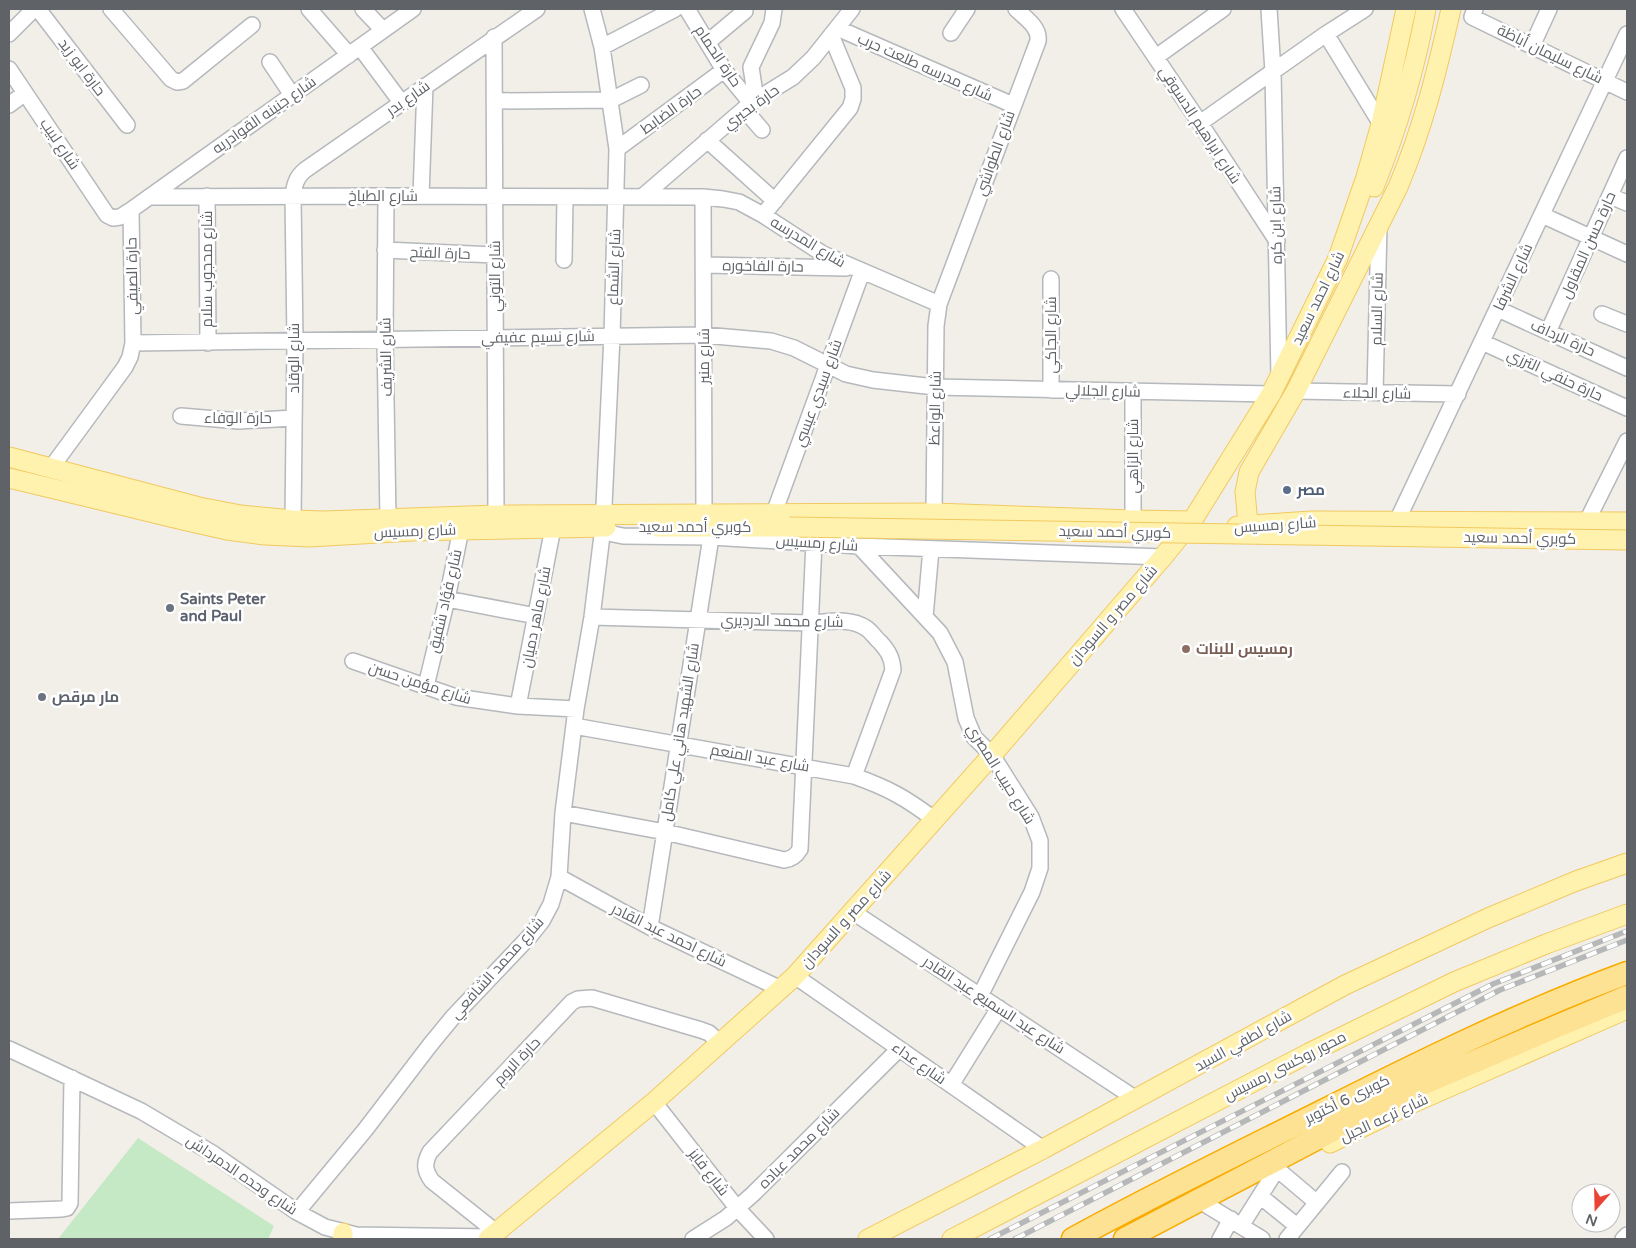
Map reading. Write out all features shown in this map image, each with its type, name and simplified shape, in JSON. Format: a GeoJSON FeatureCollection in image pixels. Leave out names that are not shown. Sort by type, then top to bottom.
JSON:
{"type":"FeatureCollection","features":[{"type":"Feature","properties":{"kind":"highway","name":"كوبرى 6 أكتوبر"},"geometry":{"type":"LineString","coordinates":[[1073,1239],[1132,1207],[1385,1080],[1496,1028],[1627,973]]}},
{"type":"Feature","properties":{"kind":"highway","name":"كوبرى 6 أكتوبر"},"geometry":{"type":"LineString","coordinates":[[1125,1239],[1413,1088],[1627,997]]}},
{"type":"Feature","properties":{"kind":"main road","name":"شارع احمد سعيد"},"geometry":{"type":"LineString","coordinates":[[1163,558],[1192,521],[1271,394],[1338,258],[1366,176],[1381,124],[1406,9]]}},
{"type":"Feature","properties":{"kind":"main road"},"geometry":{"type":"LineString","coordinates":[[1338,258],[1374,188],[1392,142],[1412,76],[1426,9]]}},
{"type":"Feature","properties":{"kind":"main road","name":"شارع احمد سعيد"},"geometry":{"type":"LineString","coordinates":[[1248,524],[1245,492],[1249,472],[1296,392],[1406,169],[1436,76],[1451,9]]}},
{"type":"Feature","properties":{"kind":"main road","name":"شارع رمسيس"},"geometry":{"type":"LineString","coordinates":[[9,457],[199,507],[241,515],[293,520],[388,519],[553,528],[603,521],[704,514],[934,512],[1192,521]]}},
{"type":"Feature","properties":{"kind":"main road","name":"شارع رمسيس"},"geometry":{"type":"LineString","coordinates":[[9,478],[187,522],[265,535],[310,537],[463,522],[496,515],[603,521]]}},
{"type":"Feature","properties":{"kind":"main road","name":"كوبري أحمد سعيد"},"geometry":{"type":"LineString","coordinates":[[603,521],[788,528],[1627,540]]}},
{"type":"Feature","properties":{"kind":"main road","name":"شارع رمسيس"},"geometry":{"type":"LineString","coordinates":[[1163,558],[1203,536],[1248,524],[1310,521],[1627,522]]}},
{"type":"Feature","properties":{"kind":"main road","name":"شارع مصر و السودان"},"geometry":{"type":"LineString","coordinates":[[492,1236],[654,1102],[795,976],[935,820],[1163,558]]}},
{"type":"Feature","properties":{"kind":"main road","name":"شارع لطفي السيد"},"geometry":{"type":"LineString","coordinates":[[868,1239],[1043,1149],[1345,985],[1488,918],[1576,881],[1627,863]]}},
{"type":"Feature","properties":{"kind":"main road","name":"محور روكسى رمسيس"},"geometry":{"type":"LineString","coordinates":[[952,1239],[1309,1053],[1454,982],[1546,944],[1627,914]]}},
{"type":"Feature","properties":{"kind":"main road","name":"شارع ترعه الجبل"},"geometry":{"type":"LineString","coordinates":[[1146,1239],[1205,1204],[1406,1106],[1627,1009]]}},
{"type":"Feature","properties":{"kind":"street"},"geometry":{"type":"LineString","coordinates":[[11,26],[34,9]]}},
{"type":"Feature","properties":{"kind":"street","name":"حارة ابو زيد"},"geometry":{"type":"LineString","coordinates":[[38,9],[127,125]]}},
{"type":"Feature","properties":{"kind":"street"},"geometry":{"type":"LineString","coordinates":[[111,9],[171,79],[176,82],[183,81],[252,24]]}},
{"type":"Feature","properties":{"kind":"street"},"geometry":{"type":"LineString","coordinates":[[309,9],[354,51],[401,102]]}},
{"type":"Feature","properties":{"kind":"street","name":"شارع جنينه القوادريه"},"geometry":{"type":"LineString","coordinates":[[113,218],[120,217],[131,210],[413,9]]}},
{"type":"Feature","properties":{"kind":"street","name":"شارع بدر"},"geometry":{"type":"LineString","coordinates":[[292,197],[300,174],[494,37],[537,9]]}},
{"type":"Feature","properties":{"kind":"street","name":"شارع الشماع"},"geometry":{"type":"LineString","coordinates":[[592,9],[602,47],[617,149],[612,336],[603,521]]}},
{"type":"Feature","properties":{"kind":"street"},"geometry":{"type":"LineString","coordinates":[[602,47],[675,9]]}},
{"type":"Feature","properties":{"kind":"street","name":"حارة الحمام"},"geometry":{"type":"LineString","coordinates":[[687,9],[724,70],[750,104],[762,130]]}},
{"type":"Feature","properties":{"kind":"street"},"geometry":{"type":"LineString","coordinates":[[750,104],[751,67],[772,23],[774,9]]}},
{"type":"Feature","properties":{"kind":"street","name":"حارة بحيري"},"geometry":{"type":"LineString","coordinates":[[642,197],[750,104],[793,77],[813,58],[852,9]]}},
{"type":"Feature","properties":{"kind":"street"},"geometry":{"type":"LineString","coordinates":[[951,33],[967,9]]}},
{"type":"Feature","properties":{"kind":"street","name":"شارع الطواشي"},"geometry":{"type":"LineString","coordinates":[[939,304],[1012,105],[1038,42],[1039,34],[1035,28],[1016,9]]}},
{"type":"Feature","properties":{"kind":"street","name":"شارع ابراهيم الدسوقي"},"geometry":{"type":"LineString","coordinates":[[1123,9],[1276,241]]}},
{"type":"Feature","properties":{"kind":"street"},"geometry":{"type":"LineString","coordinates":[[1156,57],[1223,9]]}},
{"type":"Feature","properties":{"kind":"street","name":"شارع ابن كره"},"geometry":{"type":"LineString","coordinates":[[1269,9],[1273,72],[1279,377]]}},
{"type":"Feature","properties":{"kind":"street"},"geometry":{"type":"LineString","coordinates":[[1200,124],[1326,34],[1365,9]]}},
{"type":"Feature","properties":{"kind":"street"},"geometry":{"type":"LineString","coordinates":[[1532,46],[1549,9]]}},
{"type":"Feature","properties":{"kind":"street"},"geometry":{"type":"LineString","coordinates":[[367,10],[383,30]]}},
{"type":"Feature","properties":{"kind":"street"},"geometry":{"type":"LineString","coordinates":[[708,42],[745,10]]}},
{"type":"Feature","properties":{"kind":"street","name":"شارع سليمان أباظة"},"geometry":{"type":"LineString","coordinates":[[1473,13],[1532,46],[1627,92]]}},
{"type":"Feature","properties":{"kind":"street"},"geometry":{"type":"LineString","coordinates":[[763,215],[844,116],[853,99],[853,88],[834,32]]}},
{"type":"Feature","properties":{"kind":"street","name":"شارع مدرسه طلعت حرب"},"geometry":{"type":"LineString","coordinates":[[834,32],[1012,105]]}},
{"type":"Feature","properties":{"kind":"street"},"geometry":{"type":"LineString","coordinates":[[1326,34],[1381,124]]}},
{"type":"Feature","properties":{"kind":"street","name":"شارع الشرفا"},"geometry":{"type":"LineString","coordinates":[[1397,521],[1604,81],[1623,51],[1627,34]]}},
{"type":"Feature","properties":{"kind":"street","name":"شارع التوني"},"geometry":{"type":"LineString","coordinates":[[494,37],[496,515]]}},
{"type":"Feature","properties":{"kind":"street"},"geometry":{"type":"LineString","coordinates":[[270,62],[292,95]]}},
{"type":"Feature","properties":{"kind":"street","name":"شارع لبيب"},"geometry":{"type":"LineString","coordinates":[[9,68],[108,215],[113,218]]}},
{"type":"Feature","properties":{"kind":"street","name":"حارة الضابط"},"geometry":{"type":"LineString","coordinates":[[617,149],[724,70]]}},
{"type":"Feature","properties":{"kind":"street"},"geometry":{"type":"LineString","coordinates":[[494,102],[611,100],[641,85]]}},
{"type":"Feature","properties":{"kind":"street"},"geometry":{"type":"LineString","coordinates":[[420,196],[425,86]]}},
{"type":"Feature","properties":{"kind":"street"},"geometry":{"type":"LineString","coordinates":[[9,105],[25,93]]}},
{"type":"Feature","properties":{"kind":"street"},"geometry":{"type":"LineString","coordinates":[[707,140],[775,201]]}},
{"type":"Feature","properties":{"kind":"street","name":"حارة حسن المقاول"},"geometry":{"type":"LineString","coordinates":[[1548,332],[1627,158]]}},
{"type":"Feature","properties":{"kind":"street","name":"شارع محجوب سلام"},"geometry":{"type":"LineString","coordinates":[[207,196],[208,343]]}},
{"type":"Feature","properties":{"kind":"street","name":"شارع الشريف"},"geometry":{"type":"LineString","coordinates":[[386,196],[385,339],[388,519]]}},
{"type":"Feature","properties":{"kind":"street"},"geometry":{"type":"LineString","coordinates":[[1610,196],[1627,203]]}},
{"type":"Feature","properties":{"kind":"street","name":"شارع الطباخ"},"geometry":{"type":"LineString","coordinates":[[149,197],[642,197]]}},
{"type":"Feature","properties":{"kind":"street","name":"شارع الوقاد"},"geometry":{"type":"LineString","coordinates":[[292,197],[295,341],[293,520]]}},
{"type":"Feature","properties":{"kind":"street"},"geometry":{"type":"LineString","coordinates":[[564,260],[565,197]]}},
{"type":"Feature","properties":{"kind":"street","name":"شارع المدرسه"},"geometry":{"type":"LineString","coordinates":[[642,197],[703,197],[739,202],[763,215],[823,254],[939,304]]}},
{"type":"Feature","properties":{"kind":"street","name":"شارع منير"},"geometry":{"type":"LineString","coordinates":[[703,197],[704,514]]}},
{"type":"Feature","properties":{"kind":"street","name":"حارة الصيفي"},"geometry":{"type":"LineString","coordinates":[[51,468],[125,367],[130,357],[133,343],[131,210]]}},
{"type":"Feature","properties":{"kind":"street"},"geometry":{"type":"LineString","coordinates":[[1542,215],[1627,254]]}},
{"type":"Feature","properties":{"kind":"street","name":"شارع السلام"},"geometry":{"type":"LineString","coordinates":[[1375,392],[1379,226]]}},
{"type":"Feature","properties":{"kind":"street","name":"حارة الفتح"},"geometry":{"type":"LineString","coordinates":[[385,250],[494,255]]}},
{"type":"Feature","properties":{"kind":"street","name":"حارة الفاخوره"},"geometry":{"type":"LineString","coordinates":[[704,265],[857,270]]}},
{"type":"Feature","properties":{"kind":"street","name":"شارع سيدي عيسي"},"geometry":{"type":"LineString","coordinates":[[774,513],[828,366],[857,270]]}},
{"type":"Feature","properties":{"kind":"street","name":"شارع الجاكي"},"geometry":{"type":"LineString","coordinates":[[1051,279],[1051,390]]}},
{"type":"Feature","properties":{"kind":"street","name":"شارع الواعظ"},"geometry":{"type":"LineString","coordinates":[[934,512],[936,326],[939,304]]}},
{"type":"Feature","properties":{"kind":"street","name":"حارة الرداف"},"geometry":{"type":"LineString","coordinates":[[1498,309],[1627,368]]}},
{"type":"Feature","properties":{"kind":"street"},"geometry":{"type":"LineString","coordinates":[[1602,314],[1627,324]]}},
{"type":"Feature","properties":{"kind":"street","name":"شارع نسيم عفيفي"},"geometry":{"type":"LineString","coordinates":[[133,343],[704,335],[771,341],[794,348],[846,374],[873,380],[935,387]]}},
{"type":"Feature","properties":{"kind":"street","name":"حارة حنفي الترزي"},"geometry":{"type":"LineString","coordinates":[[1482,342],[1627,408]]}},
{"type":"Feature","properties":{"kind":"street","name":"شارع الجلالي"},"geometry":{"type":"LineString","coordinates":[[935,387],[1271,394]]}},
{"type":"Feature","properties":{"kind":"street","name":"شارع الزاهي"},"geometry":{"type":"LineString","coordinates":[[1133,392],[1133,520]]}},
{"type":"Feature","properties":{"kind":"street","name":"شارع الجلاء"},"geometry":{"type":"LineString","coordinates":[[1296,392],[1458,394]]}},
{"type":"Feature","properties":{"kind":"street","name":"حارة الوفاء"},"geometry":{"type":"LineString","coordinates":[[181,416],[239,421],[294,418]]}},
{"type":"Feature","properties":{"kind":"street"},"geometry":{"type":"LineString","coordinates":[[1588,521],[1621,471],[1627,441]]}},
{"type":"Feature","properties":{"kind":"street","name":"شارع رمسيس"},"geometry":{"type":"LineString","coordinates":[[603,521],[613,534],[623,536],[711,537],[859,546],[1163,558]]}},
{"type":"Feature","properties":{"kind":"street","name":"شارع محمد الشافعي"},"geometry":{"type":"LineString","coordinates":[[297,1212],[365,1130],[453,1017],[524,943],[542,921],[551,904],[559,878],[563,813],[576,710],[592,618],[603,521]]}},
{"type":"Feature","properties":{"kind":"street","name":"شارع فؤاد شفيق"},"geometry":{"type":"LineString","coordinates":[[426,686],[463,522]]}},
{"type":"Feature","properties":{"kind":"street","name":"شارع ماهر دميان"},"geometry":{"type":"LineString","coordinates":[[518,706],[553,528]]}},
{"type":"Feature","properties":{"kind":"street","name":"شارع الشهيد هاني علي كامل"},"geometry":{"type":"LineString","coordinates":[[650,927],[711,537]]}},
{"type":"Feature","properties":{"kind":"street"},"geometry":{"type":"LineString","coordinates":[[563,813],[664,832],[784,860],[791,859],[796,855],[800,849],[814,542]]}},
{"type":"Feature","properties":{"kind":"street","name":"شارع حبيب المصري"},"geometry":{"type":"LineString","coordinates":[[859,546],[940,633],[951,652],[958,673],[966,718],[974,736],[992,755],[1031,817],[1040,841],[1040,868],[1032,892],[980,996]]}},
{"type":"Feature","properties":{"kind":"street"},"geometry":{"type":"LineString","coordinates":[[925,617],[931,549]]}},
{"type":"Feature","properties":{"kind":"street"},"geometry":{"type":"LineString","coordinates":[[447,599],[536,616]]}},
{"type":"Feature","properties":{"kind":"street","name":"شارع محمد الدرديري"},"geometry":{"type":"LineString","coordinates":[[592,618],[810,623],[842,621],[866,628],[887,649],[892,659],[893,670],[854,776]]}},
{"type":"Feature","properties":{"kind":"street","name":"شارع مؤمن حسن"},"geometry":{"type":"LineString","coordinates":[[353,661],[456,697],[518,706],[576,710]]}},
{"type":"Feature","properties":{"kind":"street","name":"شارع عبد المنعم"},"geometry":{"type":"LineString","coordinates":[[574,726],[854,776],[881,785],[907,799],[935,820]]}},
{"type":"Feature","properties":{"kind":"street","name":"شارع احمد عبد القادر"},"geometry":{"type":"LineString","coordinates":[[559,878],[650,927],[781,989]]}},
{"type":"Feature","properties":{"kind":"street","name":"شارع عبد السميع عبد القادر"},"geometry":{"type":"LineString","coordinates":[[853,912],[1136,1099]]}},
{"type":"Feature","properties":{"kind":"street","name":"شارع عداء"},"geometry":{"type":"LineString","coordinates":[[795,976],[1043,1149]]}},
{"type":"Feature","properties":{"kind":"street","name":"حارة الروم"},"geometry":{"type":"LineString","coordinates":[[492,1236],[432,1181],[426,1172],[425,1161],[430,1152],[572,1002],[578,999],[592,998],[701,1030],[709,1033],[721,1044]]}},
{"type":"Feature","properties":{"kind":"street"},"geometry":{"type":"LineString","coordinates":[[951,1085],[999,1008]]}},
{"type":"Feature","properties":{"kind":"street","name":"شارع وحده الدمرداش"},"geometry":{"type":"LineString","coordinates":[[9,1049],[72,1078],[178,1132],[212,1153],[297,1212],[343,1236],[492,1236]]}},
{"type":"Feature","properties":{"kind":"street","name":"شارع محمد عباده"},"geometry":{"type":"LineString","coordinates":[[693,1239],[738,1208],[899,1049]]}},
{"type":"Feature","properties":{"kind":"street"},"geometry":{"type":"LineString","coordinates":[[9,1211],[67,1208],[71,1199],[72,1078]]}},
{"type":"Feature","properties":{"kind":"street","name":"شارع فايز"},"geometry":{"type":"LineString","coordinates":[[654,1102],[738,1208],[766,1239]]}},
{"type":"Feature","properties":{"kind":"street"},"geometry":{"type":"LineString","coordinates":[[1220,1239],[1260,1196],[1277,1169],[1316,1202]]}},
{"type":"Feature","properties":{"kind":"street"},"geometry":{"type":"LineString","coordinates":[[1286,1239],[1342,1172]]}},
{"type":"Feature","properties":{"kind":"street"},"geometry":{"type":"LineString","coordinates":[[1260,1196],[1297,1226]]}},
{"type":"Feature","properties":{"kind":"street"},"geometry":{"type":"LineString","coordinates":[[1205,1204],[1262,1239]]}},
{"type":"Feature","properties":{"kind":"street"},"geometry":{"type":"LineString","coordinates":[[1623,1239],[1627,1235]]}},
{"type":"Feature","properties":{"kind":"green space"},"geometry":{"type":"Polygon","coordinates":[[[138,1138],[274,1226],[268,1239],[58,1239],[138,1138]]]}},
{"type":"Feature","properties":{"kind":"railway"},"geometry":{"type":"LineString","coordinates":[[990,1239],[1493,984],[1627,931]]}},
{"type":"Feature","properties":{"kind":"railway"},"geometry":{"type":"LineString","coordinates":[[1015,1239],[1500,990],[1627,940]]}},
{"type":"Feature","properties":{"kind":"place","name":"مصر"},"geometry":{"type":"Point","coordinates":[1287,490]}},
{"type":"Feature","properties":{"kind":"place","name":"Saints Peter and Paul"},"geometry":{"type":"Point","coordinates":[170,608]}},
{"type":"Feature","properties":{"kind":"place","name":"رمسيس للبنات"},"geometry":{"type":"Point","coordinates":[1186,649]}},
{"type":"Feature","properties":{"kind":"place","name":"مار مرقص"},"geometry":{"type":"Point","coordinates":[42,697]}}]}
